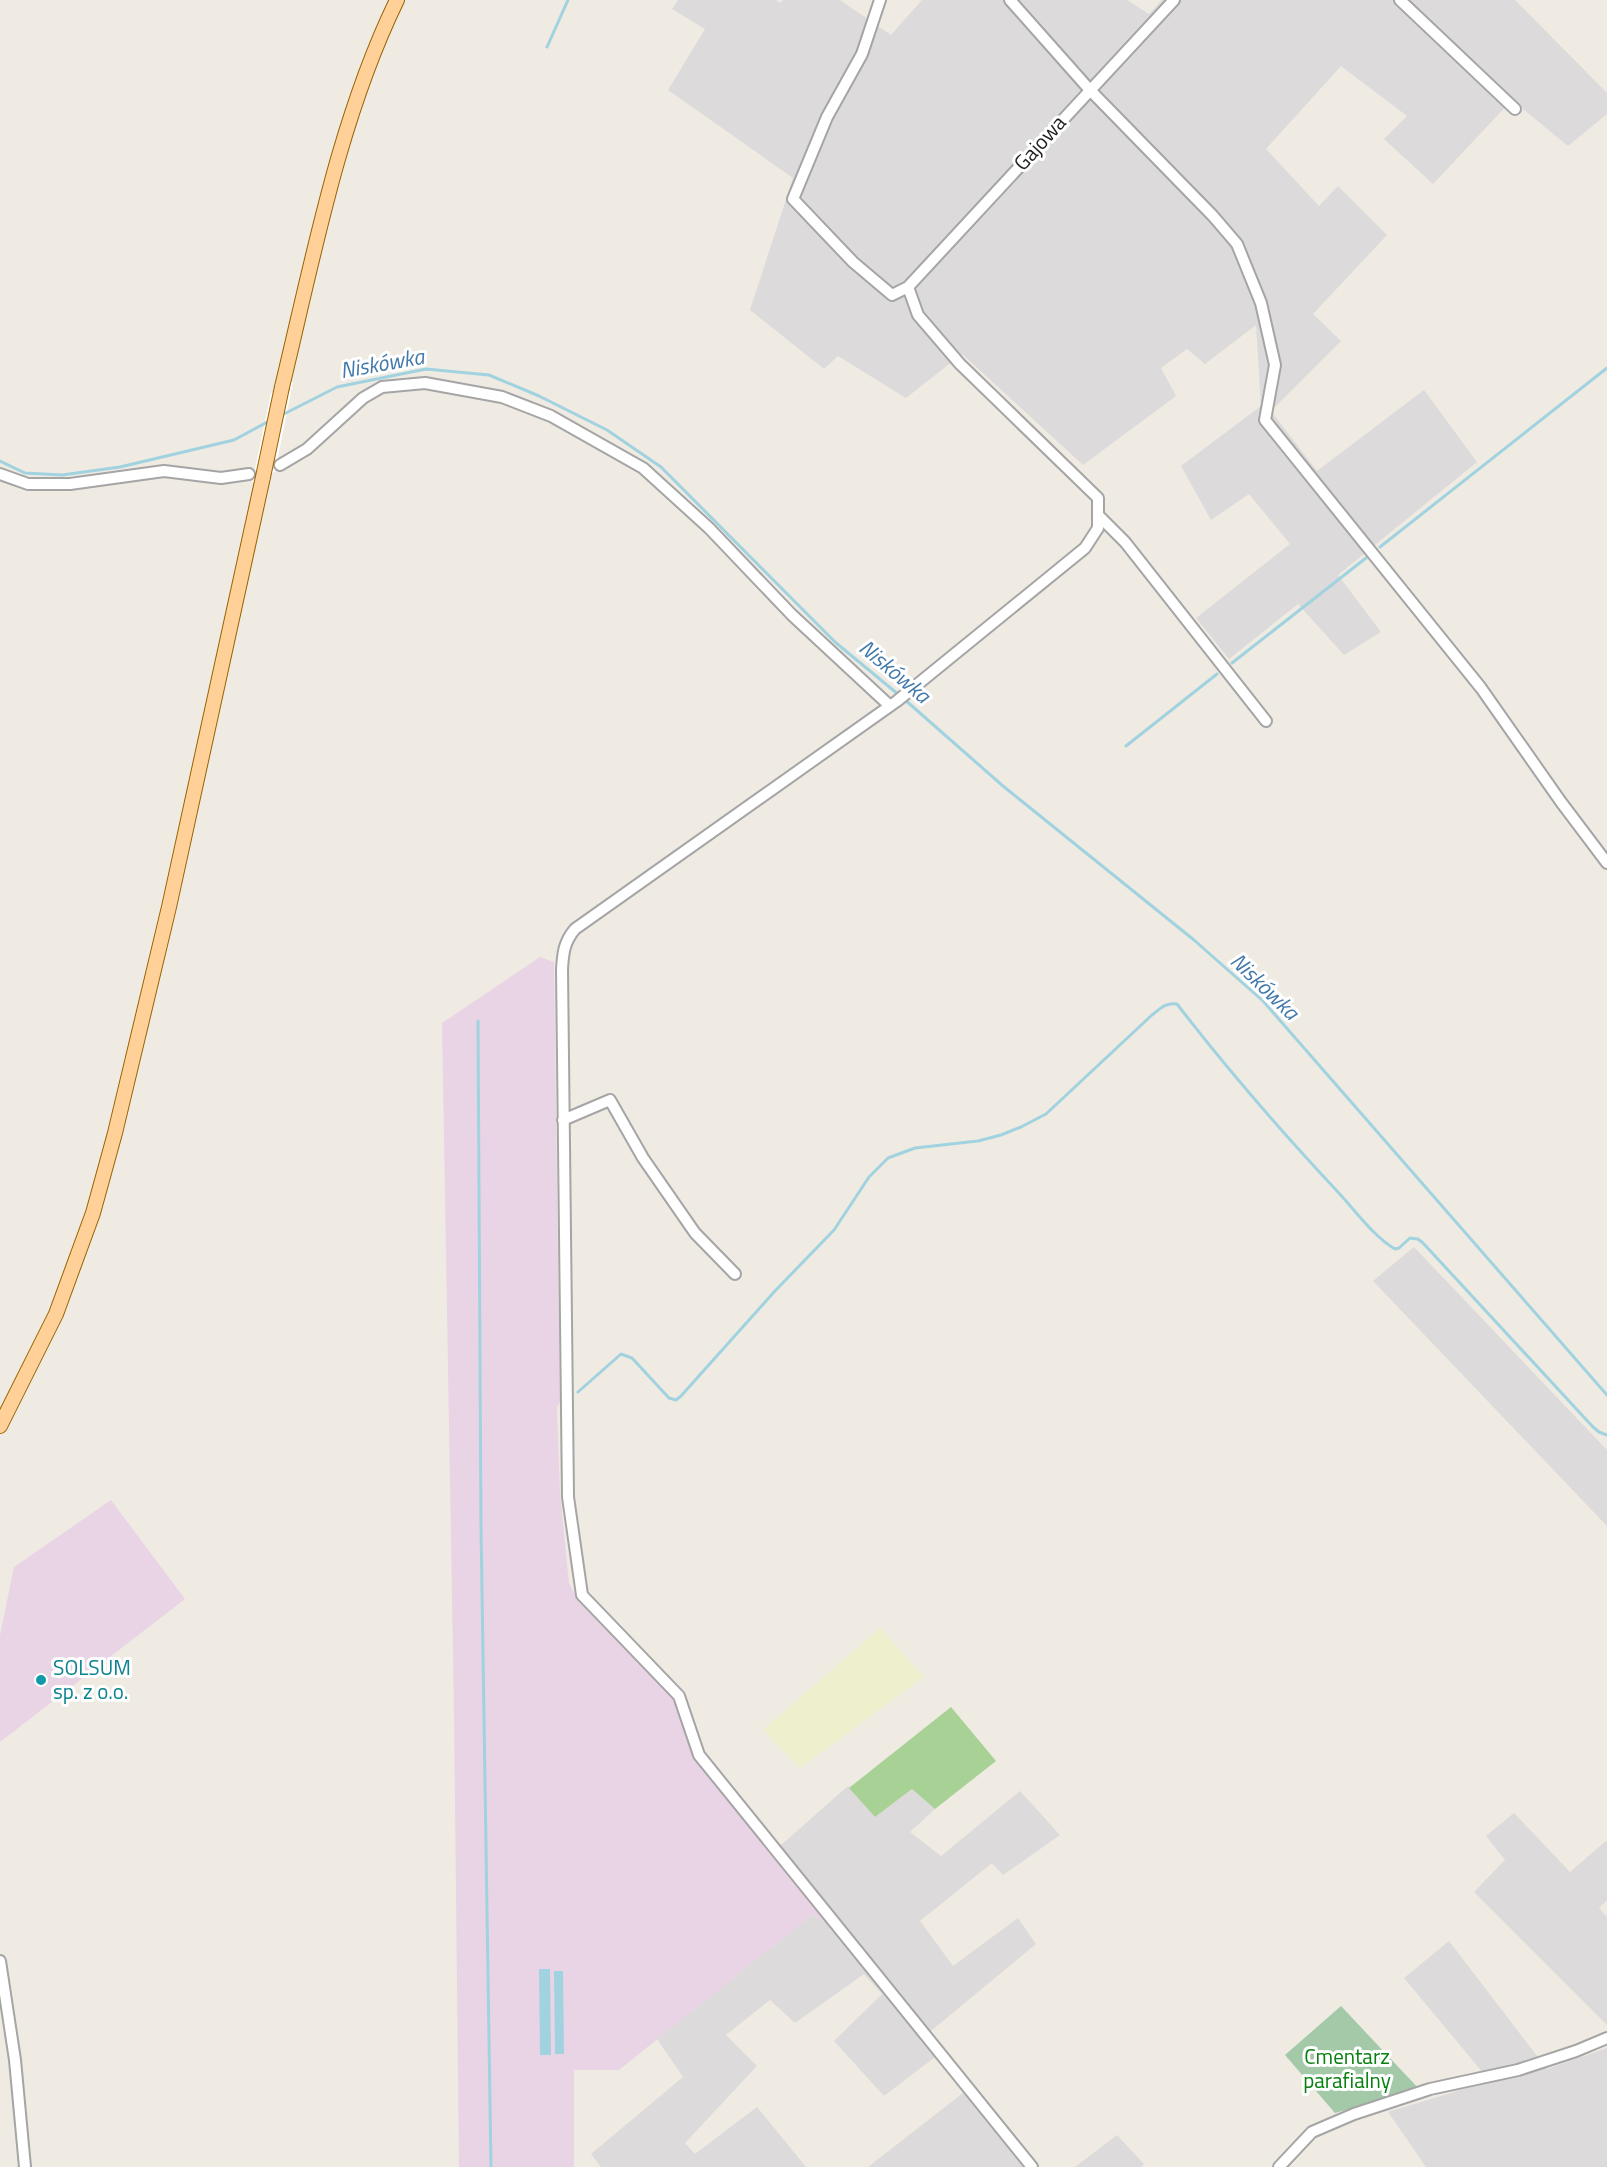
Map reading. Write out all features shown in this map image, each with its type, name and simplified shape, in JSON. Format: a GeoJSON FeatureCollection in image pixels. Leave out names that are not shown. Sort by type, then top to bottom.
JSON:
{"type":"FeatureCollection","features":[{"type":"Feature","properties":{"kind":"main road"},"geometry":{"type":"LineString","coordinates":[[0,1426],[59,1305],[93,1213],[115,1133],[169,907],[256,476],[282,387],[327,198],[368,68],[397,0]]}},
{"type":"Feature","properties":{"kind":"street"},"geometry":{"type":"LineString","coordinates":[[879,0],[862,54],[827,117],[793,199],[853,262],[892,295],[908,287],[918,315],[960,364],[1098,498],[1098,528],[1085,548],[894,704],[575,929],[569,936],[563,951],[562,969],[568,1497],[582,1595],[679,1696],[699,1755],[1032,2167]]}},
{"type":"Feature","properties":{"kind":"street","name":"Gajowa"},"geometry":{"type":"LineString","coordinates":[[908,287],[1089,89],[1174,0]]}},
{"type":"Feature","properties":{"kind":"street"},"geometry":{"type":"LineString","coordinates":[[1400,0],[1515,109]]}},
{"type":"Feature","properties":{"kind":"street"},"geometry":{"type":"LineString","coordinates":[[1015,2],[1089,89],[1213,216],[1236,244],[1261,303],[1275,365],[1265,420],[1481,688],[1607,863]]}},
{"type":"Feature","properties":{"kind":"street"},"geometry":{"type":"LineString","coordinates":[[280,465],[307,450],[363,398],[382,387],[425,382],[502,397],[551,416],[643,468],[709,528],[792,615],[894,704]]}},
{"type":"Feature","properties":{"kind":"street"},"geometry":{"type":"LineString","coordinates":[[0,474],[28,484],[70,484],[164,471],[221,478],[256,476]]}},
{"type":"Feature","properties":{"kind":"street"},"geometry":{"type":"LineString","coordinates":[[1098,515],[1125,542],[1266,721]]}},
{"type":"Feature","properties":{"kind":"street"},"geometry":{"type":"LineString","coordinates":[[563,1120],[610,1100],[643,1158],[695,1233],[735,1274]]}},
{"type":"Feature","properties":{"kind":"street"},"geometry":{"type":"LineString","coordinates":[[0,1961],[15,2061],[25,2167]]}},
{"type":"Feature","properties":{"kind":"street"},"geometry":{"type":"LineString","coordinates":[[1279,2167],[1312,2132],[1354,2114],[1430,2089],[1518,2070],[1607,2038]]}},
{"type":"Feature","properties":{"kind":"shaded area"},"geometry":{"type":"Polygon","coordinates":[[[678,0],[776,0],[780,3],[783,0],[840,0],[891,35],[922,0],[1127,0],[1149,14],[1162,0],[1515,0],[1607,93],[1607,114],[1568,146],[1512,100],[1433,184],[1384,139],[1407,116],[1341,66],[1266,149],[1319,206],[1338,186],[1387,235],[1313,314],[1341,341],[1271,411],[1317,471],[1424,390],[1477,462],[1338,575],[1381,632],[1344,655],[1298,604],[1229,659],[1196,618],[1290,544],[1249,494],[1211,520],[1181,466],[1261,406],[1256,325],[1205,364],[1187,349],[1161,368],[1176,396],[1083,465],[962,354],[906,398],[838,356],[824,369],[750,310],[793,178],[668,90],[705,29],[672,9],[678,0]]]}},
{"type":"Feature","properties":{"kind":"shaded area"},"geometry":{"type":"Polygon","coordinates":[[[540,957],[554,962],[560,1402],[557,1407],[560,1493],[569,1583],[578,1601],[670,1694],[705,1769],[828,1923],[812,1915],[619,2070],[574,2070],[574,2167],[459,2167],[442,1023],[540,957]]]}},
{"type":"Feature","properties":{"kind":"shaded area"},"geometry":{"type":"Polygon","coordinates":[[[1414,1247],[1607,1450],[1607,1526],[1373,1281],[1414,1247]]]}},
{"type":"Feature","properties":{"kind":"shaded area"},"geometry":{"type":"Polygon","coordinates":[[[111,1500],[185,1599],[0,1742],[0,1635],[14,1567],[111,1500]]]}},
{"type":"Feature","properties":{"kind":"shaded area"},"geometry":{"type":"Polygon","coordinates":[[[848,1786],[875,1817],[912,1789],[935,1809],[910,1832],[941,1856],[1020,1791],[1060,1835],[1003,1875],[992,1863],[920,1921],[953,1966],[1018,1918],[1036,1944],[920,2040],[935,2057],[884,2096],[834,2041],[882,1994],[864,1974],[795,2023],[770,2000],[726,2035],[757,2066],[685,2143],[695,2154],[757,2107],[806,2167],[601,2167],[591,2154],[683,2077],[657,2039],[812,1915],[826,1922],[772,1853],[848,1786]]]}},
{"type":"Feature","properties":{"kind":"shaded area"},"geometry":{"type":"Polygon","coordinates":[[[1514,1813],[1570,1872],[1607,1842],[1607,1900],[1599,1908],[1607,1917],[1607,2025],[1474,1892],[1505,1860],[1486,1836],[1514,1813]]]}},
{"type":"Feature","properties":{"kind":"shaded area"},"geometry":{"type":"Polygon","coordinates":[[[1449,1941],[1547,2069],[1607,2048],[1607,2167],[1426,2167],[1388,2112],[1490,2081],[1404,1978],[1449,1941]]]}},
{"type":"Feature","properties":{"kind":"shaded area"},"geometry":{"type":"Polygon","coordinates":[[[963,2093],[1024,2167],[868,2167],[963,2093]]]}},
{"type":"Feature","properties":{"kind":"shaded area"},"geometry":{"type":"Polygon","coordinates":[[[1117,2135],[1144,2164],[1141,2167],[1075,2167],[1117,2135]]]}},
{"type":"Feature","properties":{"kind":"green space"},"geometry":{"type":"Polygon","coordinates":[[[880,1628],[924,1677],[800,1768],[763,1730],[880,1628]]]}},
{"type":"Feature","properties":{"kind":"green space"},"geometry":{"type":"Polygon","coordinates":[[[951,1707],[996,1761],[935,1809],[912,1789],[875,1817],[849,1788],[951,1707]]]}},
{"type":"Feature","properties":{"kind":"green space","name":"Cmentarz parafialny"},"geometry":{"type":"Polygon","coordinates":[[[1341,2006],[1419,2089],[1335,2113],[1285,2055],[1341,2006]]]}},
{"type":"Feature","properties":{"kind":"water"},"geometry":{"type":"Polygon","coordinates":[[[539,1969],[550,1969],[551,2055],[540,2055],[539,1969]]]}},
{"type":"Feature","properties":{"kind":"water"},"geometry":{"type":"Polygon","coordinates":[[[554,1971],[563,1971],[564,2054],[555,2054],[554,1971]]]}},
{"type":"Feature","properties":{"kind":"pier"},"geometry":{"type":"Polygon","coordinates":[[[293,382],[275,472],[252,483],[271,393],[293,382]]]}},
{"type":"Feature","properties":{"kind":"waterway"},"geometry":{"type":"LineString","coordinates":[[547,47],[568,0]]}},
{"type":"Feature","properties":{"kind":"waterway"},"geometry":{"type":"LineString","coordinates":[[1380,547],[1607,368]]}},
{"type":"Feature","properties":{"kind":"waterway","name":"Niskówka"},"geometry":{"type":"LineString","coordinates":[[280,416],[337,387],[426,369],[489,375],[539,396],[607,430],[661,467],[835,642],[899,695]]}},
{"type":"Feature","properties":{"kind":"waterway","name":"Niskówka"},"geometry":{"type":"LineString","coordinates":[[0,461],[25,473],[62,475],[120,467],[234,440],[271,420]]}},
{"type":"Feature","properties":{"kind":"waterway"},"geometry":{"type":"LineString","coordinates":[[1232,663],[1366,558]]}},
{"type":"Feature","properties":{"kind":"waterway"},"geometry":{"type":"LineString","coordinates":[[1126,746],[1217,674]]}},
{"type":"Feature","properties":{"kind":"waterway","name":"Niskówka"},"geometry":{"type":"LineString","coordinates":[[904,699],[1003,786],[1194,940],[1263,1001],[1607,1395]]}},
{"type":"Feature","properties":{"kind":"waterway"},"geometry":{"type":"LineString","coordinates":[[578,1392],[621,1354],[632,1358],[669,1398],[676,1400],[834,1230],[869,1177],[888,1158],[915,1148],[978,1141],[1001,1135],[1046,1114],[1152,1015],[1163,1006],[1177,1004],[1295,1146],[1372,1230],[1395,1249],[1410,1238],[1418,1239],[1423,1243],[1593,1427],[1607,1435]]}},
{"type":"Feature","properties":{"kind":"waterway"},"geometry":{"type":"LineString","coordinates":[[478,1021],[481,1526],[491,2167]]}},
{"type":"Feature","properties":{"kind":"place","name":"SOLSUM sp. z o.o."},"geometry":{"type":"Point","coordinates":[41,1680]}}]}
